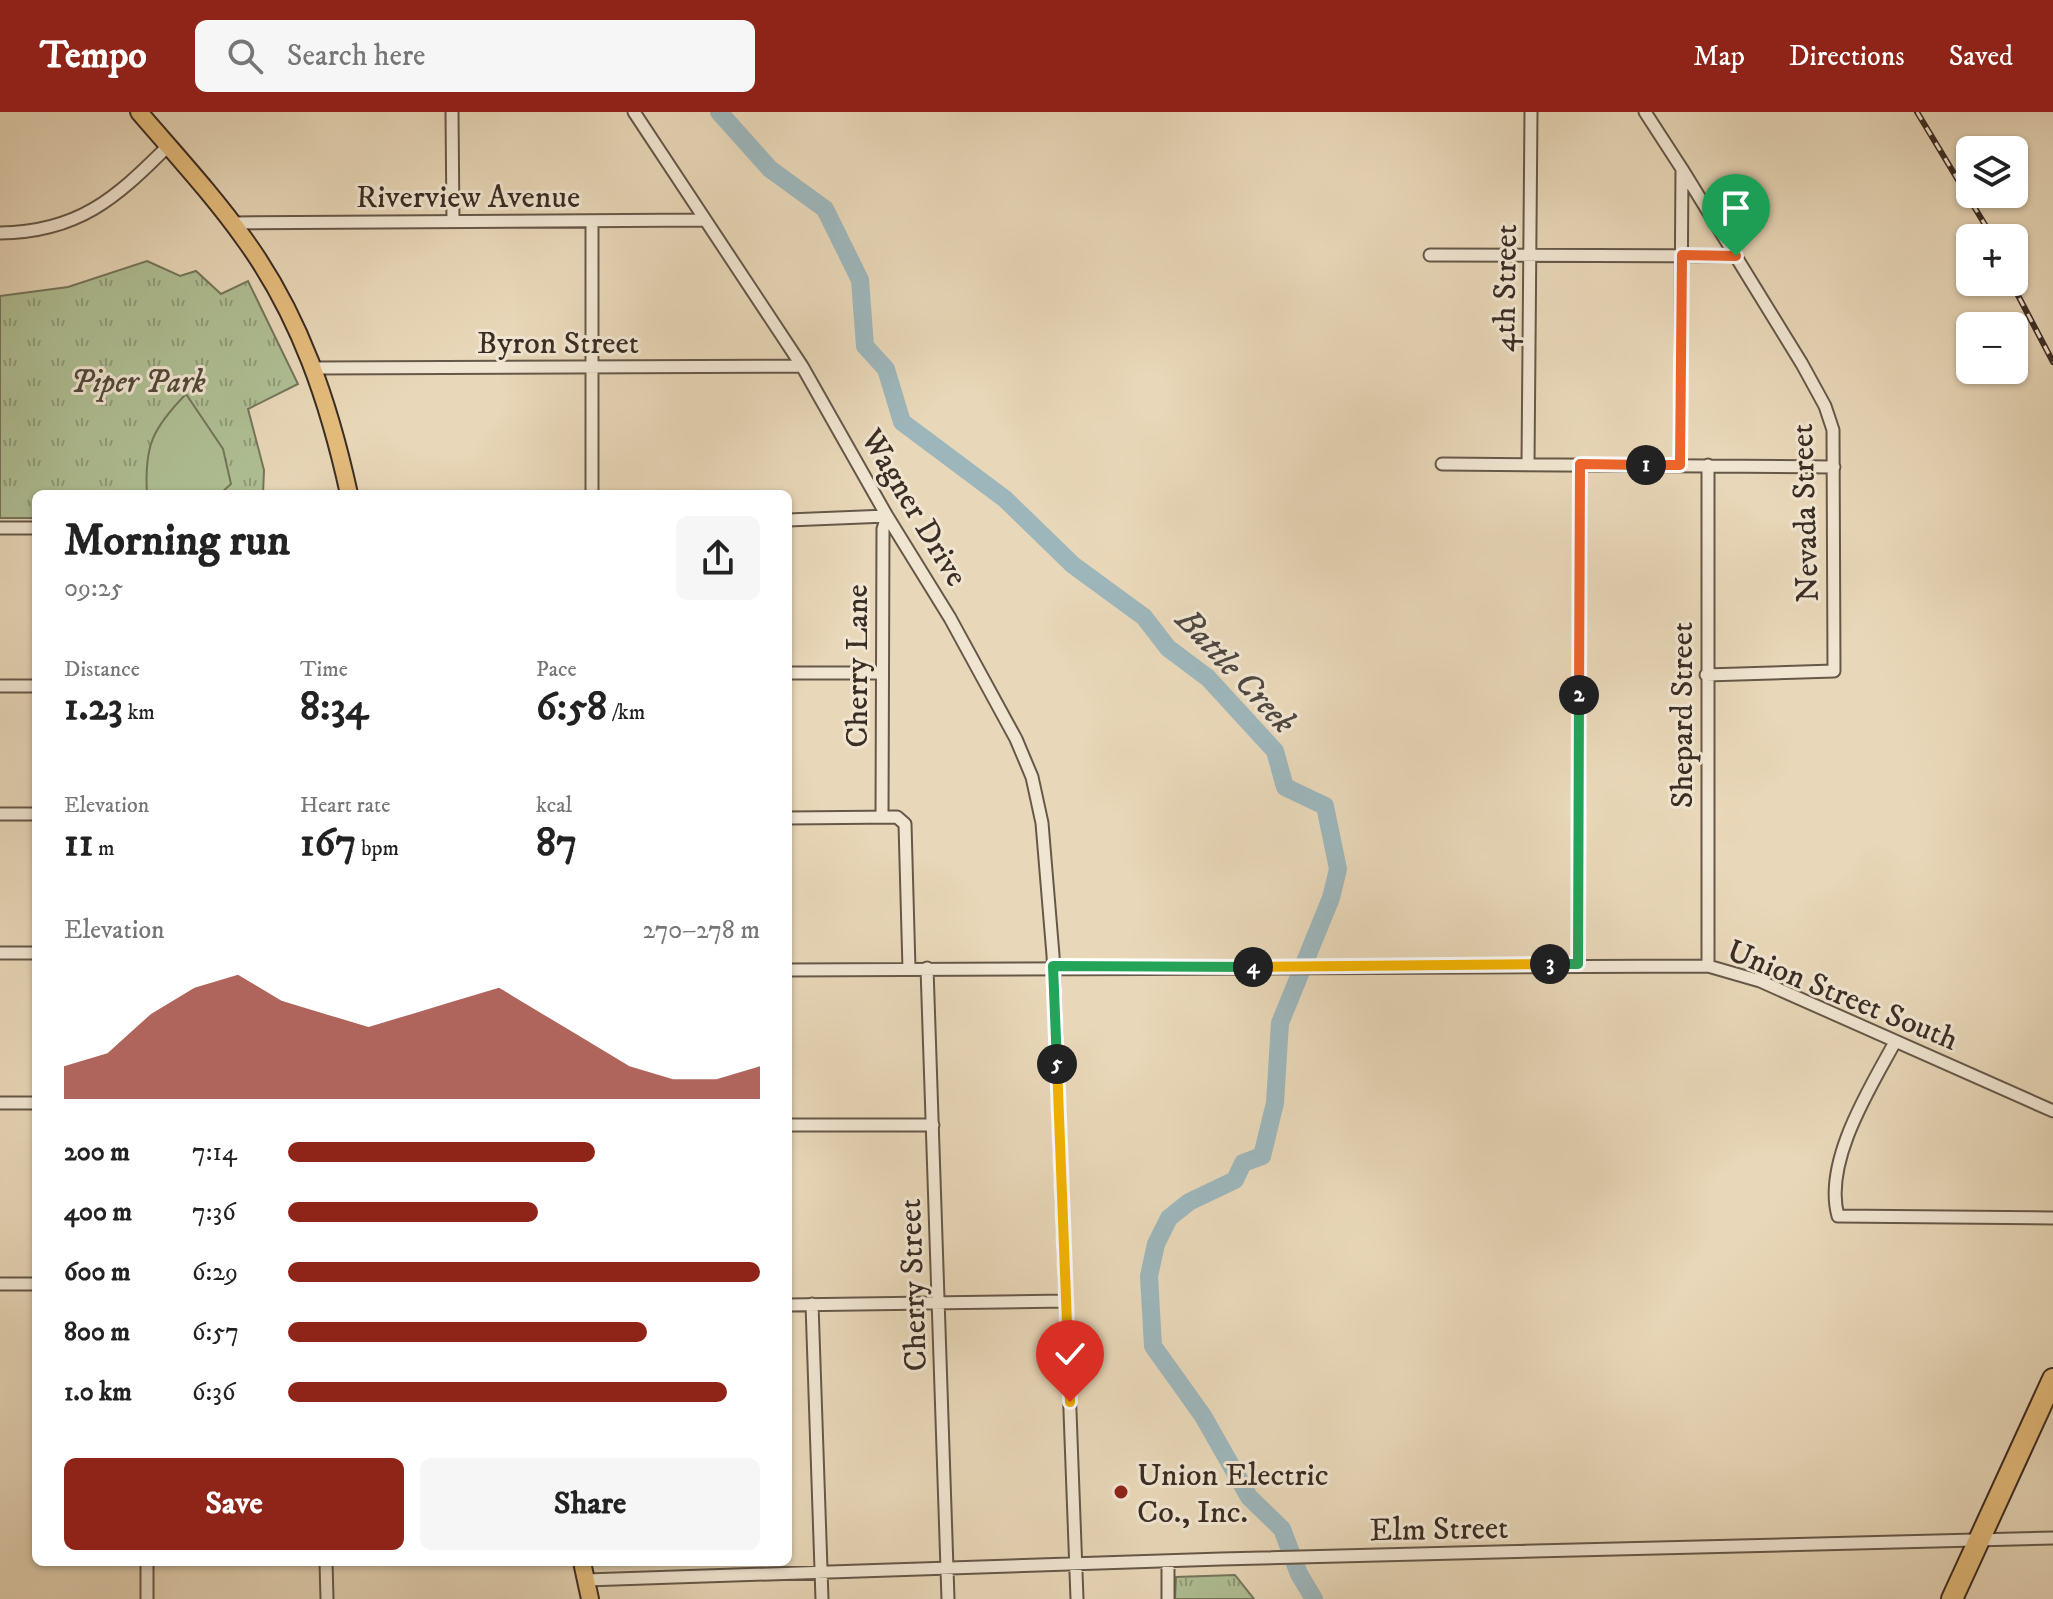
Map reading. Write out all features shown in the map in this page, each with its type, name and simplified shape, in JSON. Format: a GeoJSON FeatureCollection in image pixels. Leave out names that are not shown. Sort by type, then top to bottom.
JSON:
{"type":"FeatureCollection","features":[{"type":"Feature","properties":{"kind":"highway"},"geometry":{"type":"LineString","coordinates":[[1952,1599],[2053,1379]]}},
{"type":"Feature","properties":{"kind":"main road"},"geometry":{"type":"LineString","coordinates":[[139,112],[232,223],[278,293],[327,403],[348,490]]}},
{"type":"Feature","properties":{"kind":"main road"},"geometry":{"type":"LineString","coordinates":[[583,1566],[590,1599]]}},
{"type":"Feature","properties":{"kind":"street"},"geometry":{"type":"LineString","coordinates":[[452,112],[453,221]]}},
{"type":"Feature","properties":{"kind":"street","name":"Wagner Drive"},"geometry":{"type":"LineString","coordinates":[[634,112],[802,366],[887,516],[950,618],[1016,739],[1032,777],[1048,864],[1077,1599]]}},
{"type":"Feature","properties":{"kind":"street","name":"4th Street"},"geometry":{"type":"LineString","coordinates":[[1528,464],[1531,112]]}},
{"type":"Feature","properties":{"kind":"street","name":"Nevada Street"},"geometry":{"type":"LineString","coordinates":[[1645,112],[1736,256],[1825,406],[1833,430],[1834,671],[1706,675]]}},
{"type":"Feature","properties":{"kind":"street"},"geometry":{"type":"LineString","coordinates":[[0,233],[32,233],[81,218],[168,146]]}},
{"type":"Feature","properties":{"kind":"street"},"geometry":{"type":"LineString","coordinates":[[1680,465],[1682,169]]}},
{"type":"Feature","properties":{"kind":"street","name":"Riverview Avenue"},"geometry":{"type":"LineString","coordinates":[[232,223],[704,220]]}},
{"type":"Feature","properties":{"kind":"street"},"geometry":{"type":"LineString","coordinates":[[592,221],[592,490]]}},
{"type":"Feature","properties":{"kind":"street"},"geometry":{"type":"LineString","coordinates":[[1430,255],[1736,256]]}},
{"type":"Feature","properties":{"kind":"street","name":"Byron Street"},"geometry":{"type":"LineString","coordinates":[[314,368],[802,366]]}},
{"type":"Feature","properties":{"kind":"street"},"geometry":{"type":"LineString","coordinates":[[1442,464],[1834,467]]}},
{"type":"Feature","properties":{"kind":"street"},"geometry":{"type":"LineString","coordinates":[[1578,964],[1580,464]]}},
{"type":"Feature","properties":{"kind":"street","name":"Shepard Street"},"geometry":{"type":"LineString","coordinates":[[1708,465],[1708,966]]}},
{"type":"Feature","properties":{"kind":"street"},"geometry":{"type":"LineString","coordinates":[[792,520],[887,516]]}},
{"type":"Feature","properties":{"kind":"street","name":"Cherry Lane"},"geometry":{"type":"LineString","coordinates":[[882,817],[883,529],[887,516]]}},
{"type":"Feature","properties":{"kind":"street"},"geometry":{"type":"LineString","coordinates":[[0,528],[32,528]]}},
{"type":"Feature","properties":{"kind":"street"},"geometry":{"type":"LineString","coordinates":[[792,673],[881,673]]}},
{"type":"Feature","properties":{"kind":"street"},"geometry":{"type":"LineString","coordinates":[[0,686],[32,686]]}},
{"type":"Feature","properties":{"kind":"street"},"geometry":{"type":"LineString","coordinates":[[0,814],[32,814]]}},
{"type":"Feature","properties":{"kind":"street"},"geometry":{"type":"LineString","coordinates":[[792,818],[897,817],[905,824],[909,969]]}},
{"type":"Feature","properties":{"kind":"street"},"geometry":{"type":"LineString","coordinates":[[0,953],[32,953]]}},
{"type":"Feature","properties":{"kind":"street","name":"Union Street South"},"geometry":{"type":"LineString","coordinates":[[792,970],[1053,966],[1708,966],[1760,981],[2053,1111]]}},
{"type":"Feature","properties":{"kind":"street","name":"Cherry Street"},"geometry":{"type":"LineString","coordinates":[[927,968],[948,1599]]}},
{"type":"Feature","properties":{"kind":"street"},"geometry":{"type":"LineString","coordinates":[[1895,1042],[1871,1085],[1839,1159],[1838,1216],[2053,1218]]}},
{"type":"Feature","properties":{"kind":"street"},"geometry":{"type":"LineString","coordinates":[[0,1103],[32,1103]]}},
{"type":"Feature","properties":{"kind":"street"},"geometry":{"type":"LineString","coordinates":[[792,1125],[933,1125]]}},
{"type":"Feature","properties":{"kind":"street"},"geometry":{"type":"LineString","coordinates":[[0,1284],[32,1284]]}},
{"type":"Feature","properties":{"kind":"street"},"geometry":{"type":"LineString","coordinates":[[792,1305],[1066,1301]]}},
{"type":"Feature","properties":{"kind":"street"},"geometry":{"type":"LineString","coordinates":[[812,1304],[822,1599]]}},
{"type":"Feature","properties":{"kind":"street","name":"Elm Street"},"geometry":{"type":"LineString","coordinates":[[586,1580],[1221,1559],[2053,1538]]}},
{"type":"Feature","properties":{"kind":"street"},"geometry":{"type":"LineString","coordinates":[[1168,1562],[1168,1599]]}},
{"type":"Feature","properties":{"kind":"street"},"geometry":{"type":"LineString","coordinates":[[147,1566],[147,1599]]}},
{"type":"Feature","properties":{"kind":"street"},"geometry":{"type":"LineString","coordinates":[[326,1566],[327,1599]]}},
{"type":"Feature","properties":{"kind":"green space","name":"Piper Park"},"geometry":{"type":"Polygon","coordinates":[[[147,261],[180,276],[196,271],[221,294],[248,281],[298,384],[248,409],[264,470],[263,490],[32,490],[32,518],[0,518],[0,296],[68,287],[147,261]]]}},
{"type":"Feature","properties":{"kind":"green space"},"geometry":{"type":"Polygon","coordinates":[[[186,394],[223,449],[231,484],[224,490],[147,490],[149,450],[166,417],[186,394]]]}},
{"type":"Feature","properties":{"kind":"green space"},"geometry":{"type":"Polygon","coordinates":[[[1235,1575],[1254,1599],[1175,1599],[1176,1577],[1235,1575]]]}},
{"type":"Feature","properties":{"kind":"waterway","name":"Battle Creek"},"geometry":{"type":"LineString","coordinates":[[719,112],[770,169],[825,209],[860,280],[865,346],[886,369],[902,422],[1005,499],[1073,565],[1144,617],[1168,648],[1208,678],[1275,751],[1285,787],[1325,806],[1338,869],[1331,898],[1280,1023],[1275,1103],[1262,1156],[1243,1163],[1235,1180],[1189,1202],[1169,1218],[1156,1244],[1149,1276],[1153,1346],[1203,1416],[1249,1497],[1282,1529],[1299,1574],[1314,1599]]}},
{"type":"Feature","properties":{"kind":"railway"},"geometry":{"type":"LineString","coordinates":[[1917,112],[1985,224]]}},
{"type":"Feature","properties":{"kind":"railway"},"geometry":{"type":"LineString","coordinates":[[2018,296],[2053,362]]}},
{"type":"Feature","properties":{"kind":"place","name":"Union Electric Co., Inc."},"geometry":{"type":"Point","coordinates":[1121,1492]}},
{"type":"Feature","properties":{"kind":"route"},"geometry":{"type":"LineString","coordinates":[[1070,1402],[1053,966],[1578,964],[1580,464],[1680,465],[1682,255],[1736,256]]}}]}
